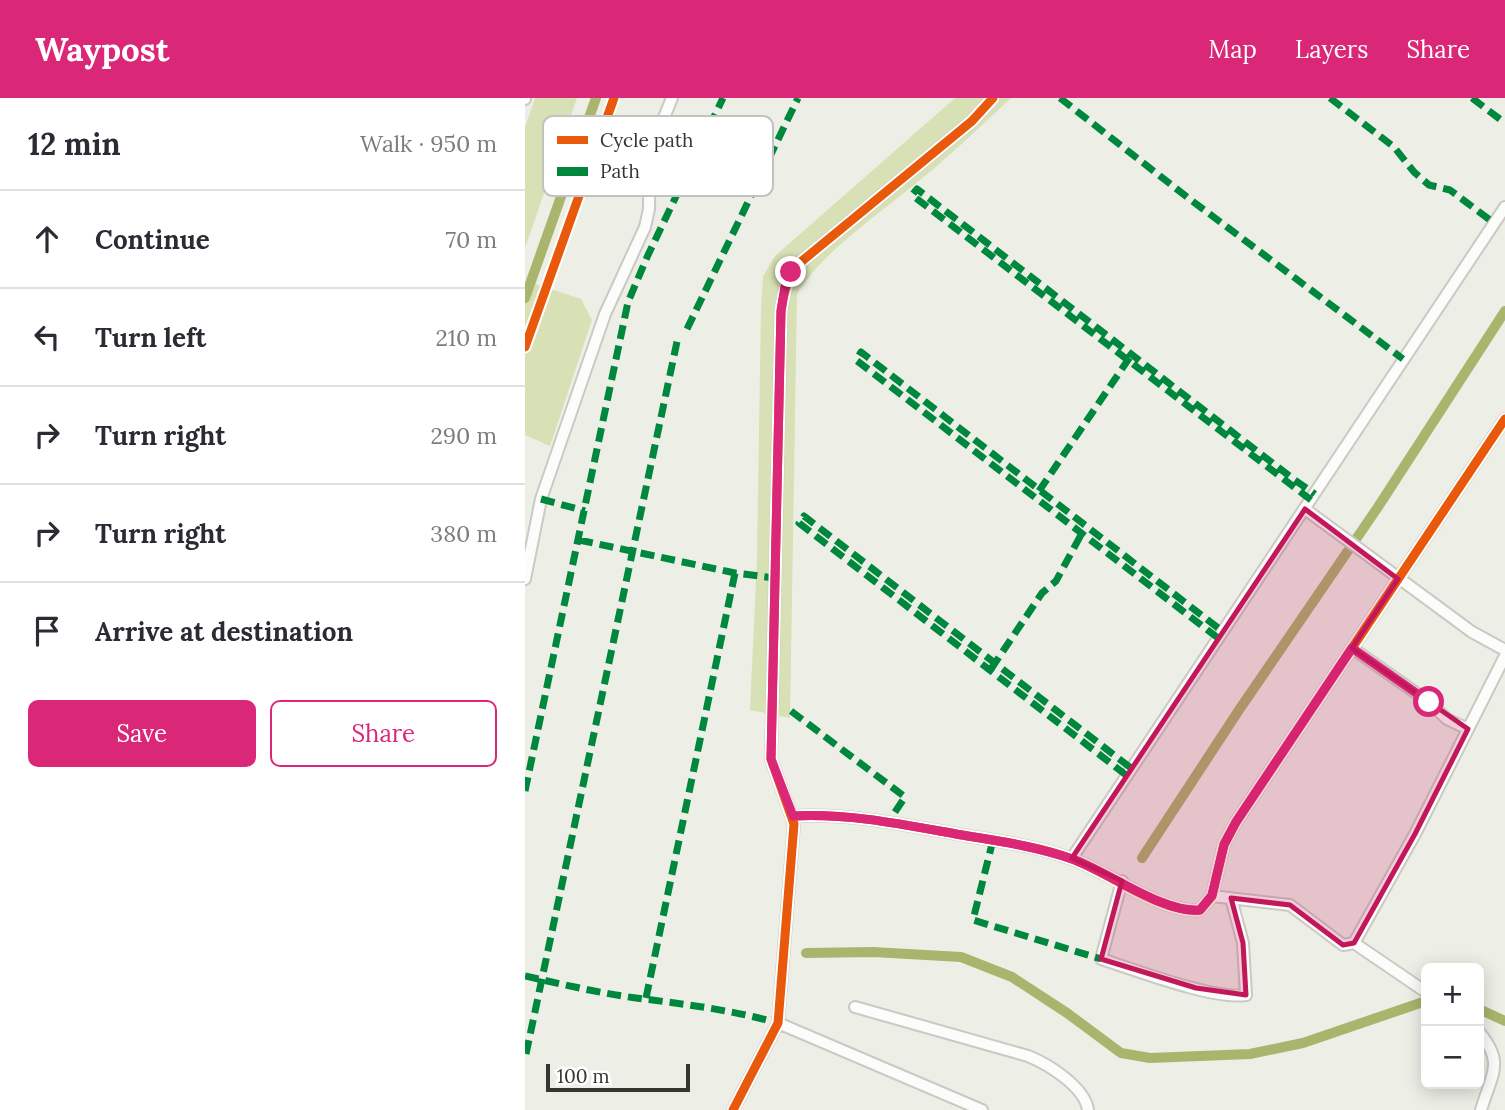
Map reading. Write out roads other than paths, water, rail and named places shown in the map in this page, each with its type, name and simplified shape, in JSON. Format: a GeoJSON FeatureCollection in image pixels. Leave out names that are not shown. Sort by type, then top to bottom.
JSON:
{"type":"FeatureCollection","features":[{"type":"Feature","properties":{"kind":"street"},"geometry":{"type":"LineString","coordinates":[[665,116],[672,98]]}},
{"type":"Feature","properties":{"kind":"street"},"geometry":{"type":"LineString","coordinates":[[733,1110],[778,1023],[794,824],[771,759],[781,311],[785,286],[791,272],[802,261],[972,121],[993,98]]}},
{"type":"Feature","properties":{"kind":"street"},"geometry":{"type":"LineString","coordinates":[[525,579],[541,499],[605,314],[645,228],[649,196]]}},
{"type":"Feature","properties":{"kind":"street"},"geometry":{"type":"LineString","coordinates":[[1072,859],[1505,207]]}},
{"type":"Feature","properties":{"kind":"street"},"geometry":{"type":"LineString","coordinates":[[793,816],[829,814],[889,821],[993,840],[1072,859],[1122,881],[1156,900],[1192,911],[1200,910],[1212,895],[1224,845],[1236,822],[1505,419]]}},
{"type":"Feature","properties":{"kind":"street"},"geometry":{"type":"LineString","coordinates":[[1305,509],[1472,632],[1505,650]]}},
{"type":"Feature","properties":{"kind":"street"},"geometry":{"type":"LineString","coordinates":[[1352,648],[1429,702],[1447,719],[1468,729]]}},
{"type":"Feature","properties":{"kind":"street"},"geometry":{"type":"LineString","coordinates":[[1354,943],[1415,834],[1505,656]]}},
{"type":"Feature","properties":{"kind":"street"},"geometry":{"type":"LineString","coordinates":[[1122,881],[1101,960],[1196,988],[1236,996],[1246,995],[1243,943],[1231,898]]}},
{"type":"Feature","properties":{"kind":"street"},"geometry":{"type":"LineString","coordinates":[[1212,895],[1290,905],[1343,945],[1354,943],[1421,989]]}},
{"type":"Feature","properties":{"kind":"street"},"geometry":{"type":"LineString","coordinates":[[855,1006],[1045,1063],[1082,1093],[1088,1110]]}},
{"type":"Feature","properties":{"kind":"street"},"geometry":{"type":"LineString","coordinates":[[778,1023],[982,1110]]}},
{"type":"Feature","properties":{"kind":"street"},"geometry":{"type":"LineString","coordinates":[[1481,1110],[1502,1058],[1499,1051],[1484,1036]]}},
{"type":"Feature","properties":{"kind":"waterway"},"geometry":{"type":"LineString","coordinates":[[590,116],[596,98]]}},
{"type":"Feature","properties":{"kind":"waterway"},"geometry":{"type":"LineString","coordinates":[[525,298],[561,196]]}},
{"type":"Feature","properties":{"kind":"waterway"},"geometry":{"type":"LineString","coordinates":[[1142,858],[1378,507],[1505,311]]}},
{"type":"Feature","properties":{"kind":"waterway"},"geometry":{"type":"LineString","coordinates":[[806,953],[873,952],[961,957],[1012,977],[1121,1053],[1150,1058],[1250,1054],[1303,1043],[1421,1003]]}},
{"type":"Feature","properties":{"kind":"waterway"},"geometry":{"type":"LineString","coordinates":[[1484,1011],[1505,1021]]}}]}
